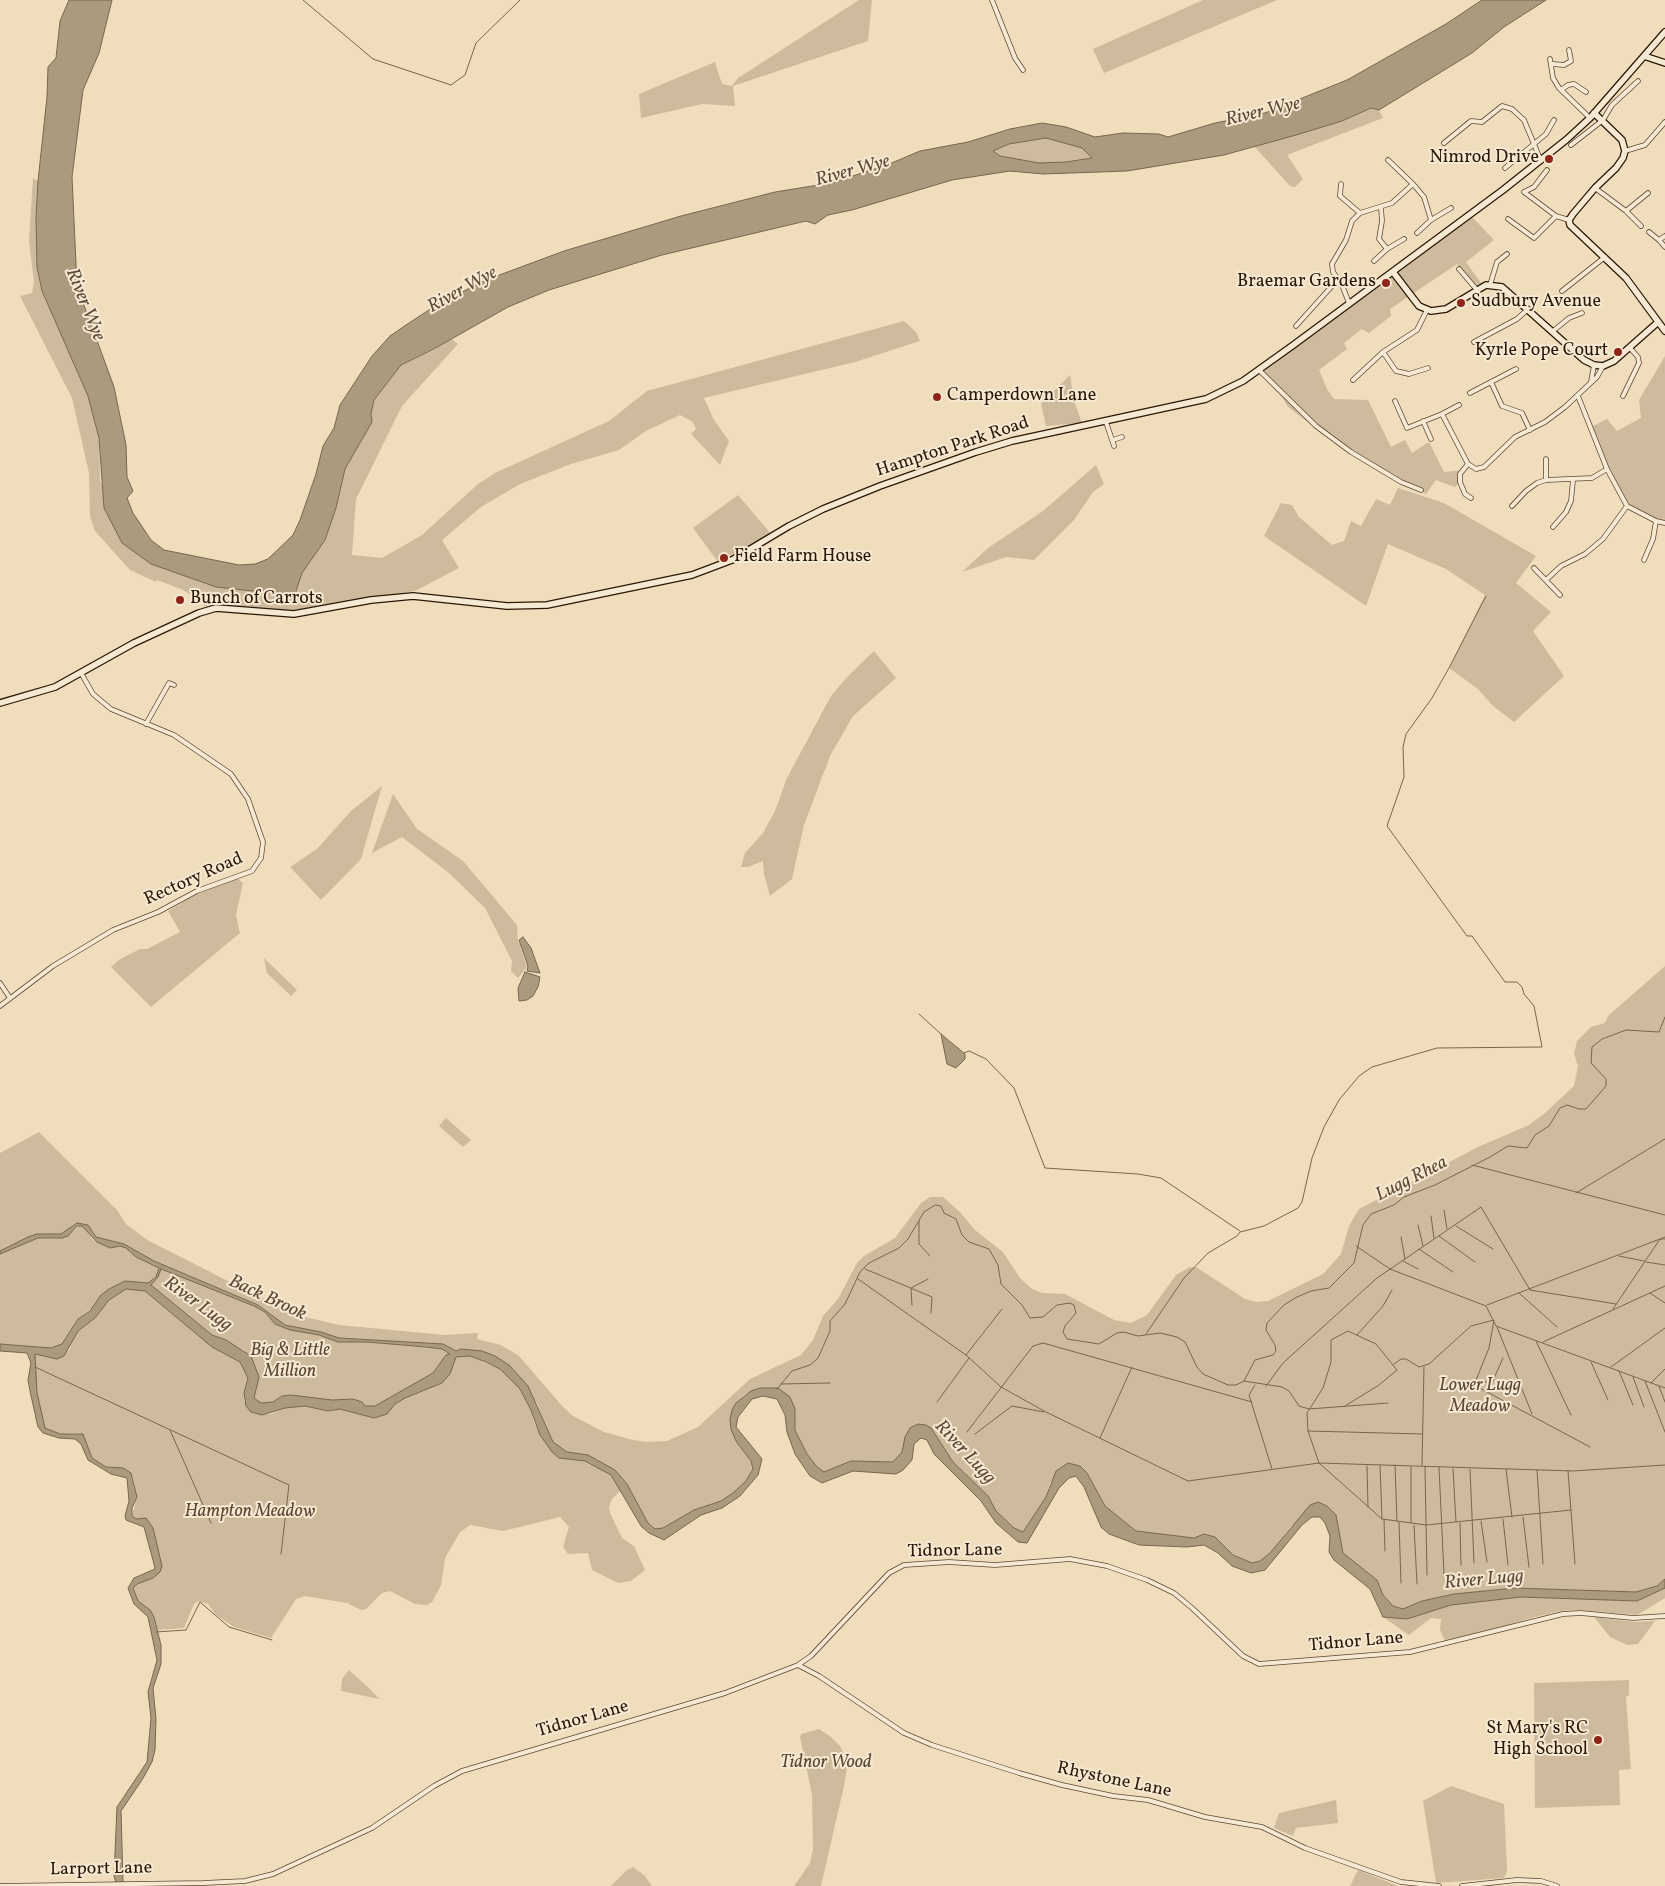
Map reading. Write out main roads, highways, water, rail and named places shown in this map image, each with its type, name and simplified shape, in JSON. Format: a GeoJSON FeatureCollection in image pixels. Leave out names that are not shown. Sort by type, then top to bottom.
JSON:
{"type":"FeatureCollection","features":[{"type":"Feature","properties":{"kind":"main road","name":"Hampton Park Road"},"geometry":{"type":"LineString","coordinates":[[0,704],[56,686],[134,643],[199,613],[216,608],[294,614],[371,600],[413,596],[526,606],[570,602],[706,572],[746,553],[805,518],[880,486],[1012,441],[1206,399],[1230,388],[1259,370],[1540,161],[1590,118],[1665,32]]}},
{"type":"Feature","properties":{"kind":"main road"},"geometry":{"type":"LineString","coordinates":[[1644,56],[1665,63]]}},
{"type":"Feature","properties":{"kind":"main road"},"geometry":{"type":"LineString","coordinates":[[1594,113],[1622,140],[1625,151],[1623,158],[1616,168],[1595,188],[1569,220],[1572,228],[1605,257],[1635,288],[1657,323],[1665,330]]}},
{"type":"Feature","properties":{"kind":"main road"},"geometry":{"type":"LineString","coordinates":[[1393,272],[1419,306],[1436,312],[1446,309],[1477,290],[1490,285],[1502,287],[1584,360],[1594,365],[1603,366],[1614,361],[1657,323]]}},
{"type":"Feature","properties":{"kind":"waterway"},"geometry":{"type":"LineString","coordinates":[[303,0],[373,59],[451,85],[465,75],[476,43],[520,0]]}},
{"type":"Feature","properties":{"kind":"waterway"},"geometry":{"type":"LineString","coordinates":[[1146,1334],[1184,1278],[1208,1253],[1237,1236],[1240,1232],[1264,1226],[1298,1208],[1302,1202],[1312,1158],[1324,1127],[1339,1100],[1359,1076],[1372,1067],[1437,1048],[1542,1047],[1534,1006],[1524,994],[1522,987],[1517,982],[1505,982],[1472,936],[1467,936],[1387,826],[1404,777],[1403,747],[1406,734],[1432,698],[1486,596]]}},
{"type":"Feature","properties":{"kind":"waterway"},"geometry":{"type":"LineString","coordinates":[[919,1014],[941,1034]]}},
{"type":"Feature","properties":{"kind":"waterway","name":"Lugg Rhea"},"geometry":{"type":"LineString","coordinates":[[777,1389],[792,1371],[810,1365],[818,1358],[830,1331],[830,1321],[845,1304],[860,1272],[869,1263],[899,1248],[908,1239],[924,1212],[935,1205],[941,1206],[944,1213],[956,1219],[962,1235],[969,1242],[989,1249],[998,1265],[1001,1284],[1022,1305],[1030,1318],[1043,1317],[1057,1305],[1070,1303],[1074,1305],[1076,1313],[1065,1326],[1063,1332],[1067,1339],[1099,1344],[1117,1333],[1124,1332],[1138,1336],[1160,1333],[1177,1337],[1185,1342],[1197,1367],[1203,1374],[1228,1385],[1236,1385],[1244,1381],[1255,1360],[1273,1355],[1276,1351],[1275,1345],[1266,1330],[1267,1323],[1284,1305],[1311,1291],[1329,1288],[1354,1263],[1363,1225],[1371,1214],[1394,1205],[1404,1197],[1435,1185],[1508,1146],[1527,1148],[1535,1135],[1549,1126],[1560,1108],[1567,1105],[1586,1109],[1606,1086],[1606,1079],[1591,1063],[1592,1047],[1602,1039],[1626,1030],[1659,1032],[1665,1017]]}},
{"type":"Feature","properties":{"kind":"waterway"},"geometry":{"type":"LineString","coordinates":[[964,1053],[969,1051],[986,1059],[1014,1088],[1045,1168],[1138,1174],[1161,1178],[1240,1231]]}},
{"type":"Feature","properties":{"kind":"waterway"},"geometry":{"type":"LineString","coordinates":[[1576,1193],[1665,1139]]}},
{"type":"Feature","properties":{"kind":"waterway"},"geometry":{"type":"LineString","coordinates":[[1472,1165],[1665,1215]]}},
{"type":"Feature","properties":{"kind":"waterway"},"geometry":{"type":"LineString","coordinates":[[1266,1386],[1283,1363],[1377,1278],[1481,1207],[1530,1290],[1616,1304]]}},
{"type":"Feature","properties":{"kind":"waterway"},"geometry":{"type":"LineString","coordinates":[[1444,1210],[1447,1229]]}},
{"type":"Feature","properties":{"kind":"waterway"},"geometry":{"type":"LineString","coordinates":[[1431,1216],[1434,1238]]}},
{"type":"Feature","properties":{"kind":"waterway"},"geometry":{"type":"LineString","coordinates":[[919,1221],[919,1244],[930,1256]]}},
{"type":"Feature","properties":{"kind":"waterway"},"geometry":{"type":"LineString","coordinates":[[1418,1225],[1423,1246]]}},
{"type":"Feature","properties":{"kind":"waterway"},"geometry":{"type":"LineString","coordinates":[[1456,1226],[1493,1249]]}},
{"type":"Feature","properties":{"kind":"waterway"},"geometry":{"type":"LineString","coordinates":[[1439,1236],[1475,1262]]}},
{"type":"Feature","properties":{"kind":"waterway"},"geometry":{"type":"LineString","coordinates":[[1401,1237],[1405,1259]]}},
{"type":"Feature","properties":{"kind":"waterway"},"geometry":{"type":"LineString","coordinates":[[1613,1309],[1660,1239],[1665,1237]]}},
{"type":"Feature","properties":{"kind":"waterway"},"geometry":{"type":"LineString","coordinates":[[1487,1305],[1660,1239],[1665,1239]]}},
{"type":"Feature","properties":{"kind":"waterway"},"geometry":{"type":"LineString","coordinates":[[1356,1246],[1390,1269],[1486,1306],[1496,1326],[1665,1388]]}},
{"type":"Feature","properties":{"kind":"waterway"},"geometry":{"type":"LineString","coordinates":[[1419,1249],[1453,1272]]}},
{"type":"Feature","properties":{"kind":"waterway"},"geometry":{"type":"LineString","coordinates":[[1619,1256],[1644,1261]]}},
{"type":"Feature","properties":{"kind":"waterway"},"geometry":{"type":"LineString","coordinates":[[1403,1261],[1418,1269]]}},
{"type":"Feature","properties":{"kind":"waterway"},"geometry":{"type":"LineString","coordinates":[[1646,1262],[1665,1265]]}},
{"type":"Feature","properties":{"kind":"waterway"},"geometry":{"type":"LineString","coordinates":[[865,1269],[932,1297],[931,1313]]}},
{"type":"Feature","properties":{"kind":"waterway"},"geometry":{"type":"LineString","coordinates":[[858,1279],[966,1355],[1001,1387],[1046,1412],[1188,1481],[1319,1463],[1382,1519],[1426,1525],[1571,1510]]}},
{"type":"Feature","properties":{"kind":"waterway"},"geometry":{"type":"LineString","coordinates":[[912,1305],[911,1288],[928,1279]]}},
{"type":"Feature","properties":{"kind":"waterway"},"geometry":{"type":"LineString","coordinates":[[1543,1342],[1665,1286]]}},
{"type":"Feature","properties":{"kind":"waterway"},"geometry":{"type":"LineString","coordinates":[[1357,1335],[1383,1306],[1392,1290]]}},
{"type":"Feature","properties":{"kind":"waterway"},"geometry":{"type":"LineString","coordinates":[[1519,1293],[1557,1327]]}},
{"type":"Feature","properties":{"kind":"waterway"},"geometry":{"type":"LineString","coordinates":[[1650,1293],[1665,1303]]}},
{"type":"Feature","properties":{"kind":"waterway"},"geometry":{"type":"LineString","coordinates":[[966,1355],[1002,1309]]}},
{"type":"Feature","properties":{"kind":"waterway"},"geometry":{"type":"LineString","coordinates":[[1394,1364],[1401,1359],[1406,1359],[1419,1367],[1429,1364],[1471,1326],[1494,1320],[1489,1348],[1474,1385],[1590,1447]]}},
{"type":"Feature","properties":{"kind":"waterway"},"geometry":{"type":"LineString","coordinates":[[1497,1327],[1532,1414]]}},
{"type":"Feature","properties":{"kind":"waterway"},"geometry":{"type":"LineString","coordinates":[[1611,1367],[1665,1328]]}},
{"type":"Feature","properties":{"kind":"waterway"},"geometry":{"type":"LineString","coordinates":[[1345,1406],[1379,1385],[1397,1370],[1376,1344],[1348,1331],[1331,1340],[1331,1362],[1323,1388],[1307,1413],[1308,1431],[1319,1463],[1573,1471],[1665,1465]]}},
{"type":"Feature","properties":{"kind":"waterway"},"geometry":{"type":"LineString","coordinates":[[1536,1341],[1571,1415]]}},
{"type":"Feature","properties":{"kind":"waterway","name":"River Lugg"},"geometry":{"type":"LineString","coordinates":[[967,1432],[1033,1346],[1043,1343],[1252,1402]]}},
{"type":"Feature","properties":{"kind":"waterway"},"geometry":{"type":"LineString","coordinates":[[937,1402],[969,1358]]}},
{"type":"Feature","properties":{"kind":"waterway"},"geometry":{"type":"LineString","coordinates":[[1478,1380],[1492,1383],[1503,1358]]}},
{"type":"Feature","properties":{"kind":"waterway"},"geometry":{"type":"LineString","coordinates":[[1591,1362],[1608,1400]]}},
{"type":"Feature","properties":{"kind":"waterway"},"geometry":{"type":"LineString","coordinates":[[35,1367],[289,1485],[281,1554]]}},
{"type":"Feature","properties":{"kind":"waterway"},"geometry":{"type":"LineString","coordinates":[[1100,1438],[1132,1367]]}},
{"type":"Feature","properties":{"kind":"waterway"},"geometry":{"type":"LineString","coordinates":[[1422,1465],[1424,1367]]}},
{"type":"Feature","properties":{"kind":"waterway"},"geometry":{"type":"LineString","coordinates":[[1651,1383],[1665,1369]]}},
{"type":"Feature","properties":{"kind":"waterway"},"geometry":{"type":"LineString","coordinates":[[1619,1371],[1633,1405]]}},
{"type":"Feature","properties":{"kind":"waterway"},"geometry":{"type":"LineString","coordinates":[[1633,1377],[1644,1407]]}},
{"type":"Feature","properties":{"kind":"waterway"},"geometry":{"type":"LineString","coordinates":[[1244,1381],[1282,1387],[1289,1391],[1299,1406],[1309,1409],[1388,1403]]}},
{"type":"Feature","properties":{"kind":"waterway"},"geometry":{"type":"LineString","coordinates":[[1645,1381],[1665,1432]]}},
{"type":"Feature","properties":{"kind":"waterway"},"geometry":{"type":"LineString","coordinates":[[781,1384],[830,1383]]}},
{"type":"Feature","properties":{"kind":"waterway"},"geometry":{"type":"LineString","coordinates":[[1255,1385],[1249,1395],[1272,1469]]}},
{"type":"Feature","properties":{"kind":"waterway"},"geometry":{"type":"LineString","coordinates":[[1659,1386],[1665,1402]]}},
{"type":"Feature","properties":{"kind":"waterway","name":"River Lugg"},"geometry":{"type":"LineString","coordinates":[[975,1434],[1012,1406],[1044,1412]]}},
{"type":"Feature","properties":{"kind":"waterway"},"geometry":{"type":"LineString","coordinates":[[170,1430],[211,1523]]}},
{"type":"Feature","properties":{"kind":"waterway"},"geometry":{"type":"LineString","coordinates":[[1308,1431],[1422,1434]]}},
{"type":"Feature","properties":{"kind":"waterway"},"geometry":{"type":"LineString","coordinates":[[1380,1465],[1382,1519]]}},
{"type":"Feature","properties":{"kind":"waterway"},"geometry":{"type":"LineString","coordinates":[[1395,1465],[1397,1521]]}},
{"type":"Feature","properties":{"kind":"waterway"},"geometry":{"type":"LineString","coordinates":[[1367,1466],[1368,1507]]}},
{"type":"Feature","properties":{"kind":"waterway"},"geometry":{"type":"LineString","coordinates":[[1425,1466],[1427,1575]]}},
{"type":"Feature","properties":{"kind":"waterway"},"geometry":{"type":"LineString","coordinates":[[1411,1467],[1411,1523]]}},
{"type":"Feature","properties":{"kind":"waterway","name":"River Lugg"},"geometry":{"type":"LineString","coordinates":[[1439,1467],[1444,1574]]}},
{"type":"Feature","properties":{"kind":"waterway"},"geometry":{"type":"LineString","coordinates":[[1453,1469],[1456,1522]]}},
{"type":"Feature","properties":{"kind":"waterway","name":"River Lugg"},"geometry":{"type":"LineString","coordinates":[[1470,1469],[1474,1563]]}},
{"type":"Feature","properties":{"kind":"waterway"},"geometry":{"type":"LineString","coordinates":[[1506,1469],[1512,1517]]}},
{"type":"Feature","properties":{"kind":"waterway"},"geometry":{"type":"LineString","coordinates":[[1537,1470],[1543,1564]]}},
{"type":"Feature","properties":{"kind":"waterway"},"geometry":{"type":"LineString","coordinates":[[1568,1471],[1575,1564]]}},
{"type":"Feature","properties":{"kind":"waterway","name":"River Lugg"},"geometry":{"type":"LineString","coordinates":[[1523,1517],[1529,1567]]}},
{"type":"Feature","properties":{"kind":"waterway","name":"River Lugg"},"geometry":{"type":"LineString","coordinates":[[1503,1519],[1508,1565]]}},
{"type":"Feature","properties":{"kind":"waterway"},"geometry":{"type":"LineString","coordinates":[[1384,1520],[1385,1551]]}},
{"type":"Feature","properties":{"kind":"waterway","name":"River Lugg"},"geometry":{"type":"LineString","coordinates":[[1481,1521],[1487,1562]]}},
{"type":"Feature","properties":{"kind":"waterway"},"geometry":{"type":"LineString","coordinates":[[1399,1522],[1401,1583]]}},
{"type":"Feature","properties":{"kind":"waterway","name":"River Lugg"},"geometry":{"type":"LineString","coordinates":[[1460,1523],[1461,1565]]}},
{"type":"Feature","properties":{"kind":"waterway"},"geometry":{"type":"LineString","coordinates":[[1414,1525],[1417,1584]]}},
{"type":"Feature","properties":{"kind":"waterway"},"geometry":{"type":"LineString","coordinates":[[156,1632],[186,1630],[200,1602],[229,1627],[272,1640]]}},
{"type":"Feature","properties":{"kind":"place","name":"Nimrod Drive"},"geometry":{"type":"Point","coordinates":[1549,159]}},
{"type":"Feature","properties":{"kind":"place","name":"Braemar Gardens"},"geometry":{"type":"Point","coordinates":[1386,283]}},
{"type":"Feature","properties":{"kind":"place","name":"Sudbury Avenue"},"geometry":{"type":"Point","coordinates":[1461,303]}},
{"type":"Feature","properties":{"kind":"place","name":"Kyrle Pope Court"},"geometry":{"type":"Point","coordinates":[1618,352]}},
{"type":"Feature","properties":{"kind":"place","name":"Camperdown Lane"},"geometry":{"type":"Point","coordinates":[937,397]}},
{"type":"Feature","properties":{"kind":"place","name":"Field Farm House"},"geometry":{"type":"Point","coordinates":[724,558]}},
{"type":"Feature","properties":{"kind":"place","name":"Bunch of Carrots"},"geometry":{"type":"Point","coordinates":[180,600]}},
{"type":"Feature","properties":{"kind":"place","name":"St Mary's RC High School"},"geometry":{"type":"Point","coordinates":[1598,1740]}},
{"type":"Feature","properties":{"kind":"water label","name":"River Wye"},"geometry":{"type":"Point","coordinates":[1263,113]}},
{"type":"Feature","properties":{"kind":"water label","name":"River Wye"},"geometry":{"type":"Point","coordinates":[853,172]}},
{"type":"Feature","properties":{"kind":"water label","name":"River Wye"},"geometry":{"type":"Point","coordinates":[463,291]}},
{"type":"Feature","properties":{"kind":"water label","name":"River Wye"},"geometry":{"type":"Point","coordinates":[84,305]}},
{"type":"Feature","properties":{"kind":"water label","name":"Back Brook"},"geometry":{"type":"Point","coordinates":[267,1299]}},
{"type":"Feature","properties":{"kind":"park label","name":"Big & Little Million"},"geometry":{"type":"Point","coordinates":[290,1362]}},
{"type":"Feature","properties":{"kind":"park label","name":"Lower Lugg Meadow"},"geometry":{"type":"Point","coordinates":[1480,1397]}},
{"type":"Feature","properties":{"kind":"park label","name":"Hampton Meadow"},"geometry":{"type":"Point","coordinates":[250,1513]}},
{"type":"Feature","properties":{"kind":"park label","name":"Tidnor Wood"},"geometry":{"type":"Point","coordinates":[826,1764]}}]}
